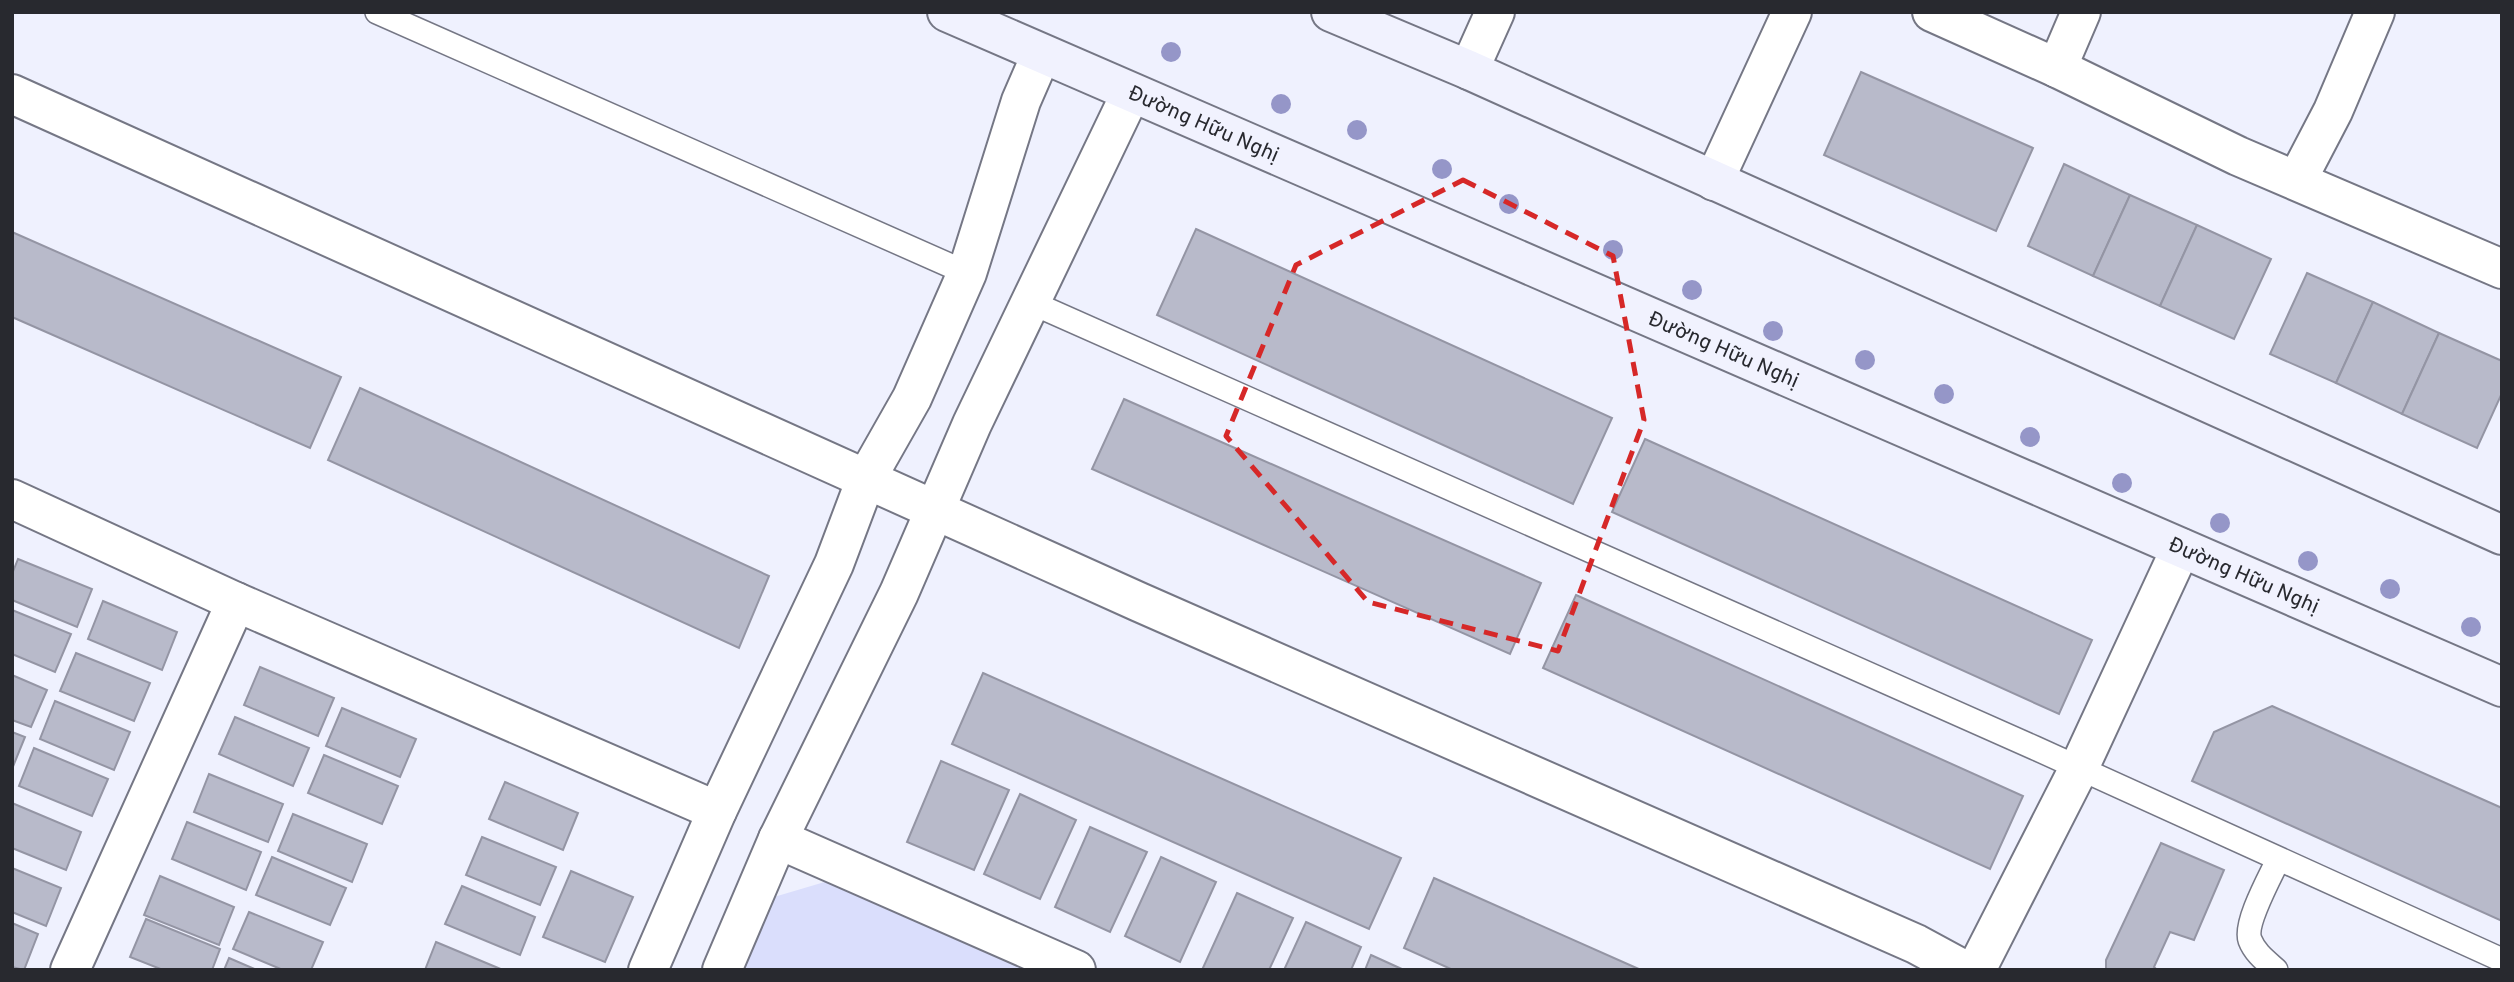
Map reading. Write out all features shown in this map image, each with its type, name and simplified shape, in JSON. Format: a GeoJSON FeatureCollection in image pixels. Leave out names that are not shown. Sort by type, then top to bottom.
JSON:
{"type":"FeatureCollection","features":[{"type":"Feature","properties":{"kind":"main road","name":"Đường Hữu Nghị"},"geometry":{"type":"LineString","coordinates":[[947,12],[1041,55],[1996,465],[2502,687]]}},
{"type":"Feature","properties":{"kind":"main road"},"geometry":{"type":"LineString","coordinates":[[1331,12],[1469,70],[2502,535]]}},
{"type":"Feature","properties":{"kind":"street"},"geometry":{"type":"LineString","coordinates":[[1469,70],[1495,12]]}},
{"type":"Feature","properties":{"kind":"street"},"geometry":{"type":"LineString","coordinates":[[1714,181],[1792,12]]}},
{"type":"Feature","properties":{"kind":"street"},"geometry":{"type":"LineString","coordinates":[[1932,12],[2057,68],[2238,156],[2502,269]]}},
{"type":"Feature","properties":{"kind":"street"},"geometry":{"type":"LineString","coordinates":[[2057,68],[2081,12]]}},
{"type":"Feature","properties":{"kind":"street"},"geometry":{"type":"LineString","coordinates":[[2297,180],[2333,111],[2375,12]]}},
{"type":"Feature","properties":{"kind":"street"},"geometry":{"type":"LineString","coordinates":[[648,970],[717,810],[834,564],[866,479],[912,398],[967,273],[1021,101],[1041,55]]}},
{"type":"Feature","properties":{"kind":"street"},"geometry":{"type":"LineString","coordinates":[[722,970],[778,839],[899,593],[934,509],[1030,302],[1131,93]]}},
{"type":"Feature","properties":{"kind":"street"},"geometry":{"type":"LineString","coordinates":[[12,94],[866,479],[1916,944],[1964,970]]}},
{"type":"Feature","properties":{"kind":"street"},"geometry":{"type":"LineString","coordinates":[[12,499],[236,603],[717,810]]}},
{"type":"Feature","properties":{"kind":"street"},"geometry":{"type":"LineString","coordinates":[[1976,970],[2079,768],[2181,548]]}},
{"type":"Feature","properties":{"kind":"street"},"geometry":{"type":"LineString","coordinates":[[70,970],[236,603]]}},
{"type":"Feature","properties":{"kind":"street"},"geometry":{"type":"LineString","coordinates":[[778,839],[1076,970]]}},
{"type":"Feature","properties":{"kind":"lane"},"geometry":{"type":"LineString","coordinates":[[377,12],[967,273]]}},
{"type":"Feature","properties":{"kind":"lane"},"geometry":{"type":"LineString","coordinates":[[1030,302],[2079,768],[2502,960]]}},
{"type":"Feature","properties":{"kind":"lane"},"geometry":{"type":"LineString","coordinates":[[2276,970],[2257,953],[2249,937],[2251,922],[2278,860]]}},
{"type":"Feature","properties":{"kind":"highlighted area"},"geometry":{"type":"Polygon","coordinates":[[[1463,180],[1613,256],[1644,420],[1558,651],[1368,602],[1226,436],[1296,265],[1463,180]]]}},
{"type":"Feature","properties":{"kind":"shaded area"},"geometry":{"type":"Polygon","coordinates":[[[828,881],[1028,970],[741,970],[774,897],[828,881]]]}},
{"type":"Feature","properties":{"kind":"building"},"geometry":{"type":"Polygon","coordinates":[[[1861,72],[2033,148],[1996,231],[1824,155],[1861,72]]]}},
{"type":"Feature","properties":{"kind":"building"},"geometry":{"type":"Polygon","coordinates":[[[2064,164],[2130,195],[2093,276],[2028,246],[2064,164]]]}},
{"type":"Feature","properties":{"kind":"building"},"geometry":{"type":"Polygon","coordinates":[[[2130,195],[2197,225],[2160,306],[2093,276],[2130,195]]]}},
{"type":"Feature","properties":{"kind":"building"},"geometry":{"type":"Polygon","coordinates":[[[2197,225],[2271,259],[2234,339],[2160,306],[2197,225]]]}},
{"type":"Feature","properties":{"kind":"building"},"geometry":{"type":"Polygon","coordinates":[[[1196,229],[1612,418],[1573,504],[1157,315],[1196,229]]]}},
{"type":"Feature","properties":{"kind":"building"},"geometry":{"type":"Polygon","coordinates":[[[12,232],[341,377],[310,448],[12,317],[12,232]]]}},
{"type":"Feature","properties":{"kind":"building"},"geometry":{"type":"Polygon","coordinates":[[[2307,273],[2373,302],[2336,383],[2270,354],[2307,273]]]}},
{"type":"Feature","properties":{"kind":"building"},"geometry":{"type":"Polygon","coordinates":[[[2373,302],[2439,333],[2402,414],[2336,383],[2373,302]]]}},
{"type":"Feature","properties":{"kind":"building"},"geometry":{"type":"Polygon","coordinates":[[[2439,333],[2502,361],[2502,393],[2477,448],[2402,414],[2439,333]]]}},
{"type":"Feature","properties":{"kind":"building"},"geometry":{"type":"Polygon","coordinates":[[[360,388],[769,576],[739,648],[328,460],[360,388]]]}},
{"type":"Feature","properties":{"kind":"building"},"geometry":{"type":"Polygon","coordinates":[[[1124,399],[1541,583],[1510,654],[1092,469],[1124,399]]]}},
{"type":"Feature","properties":{"kind":"building"},"geometry":{"type":"Polygon","coordinates":[[[1645,439],[2092,640],[2059,714],[1612,512],[1645,439]]]}},
{"type":"Feature","properties":{"kind":"building"},"geometry":{"type":"Polygon","coordinates":[[[18,559],[92,589],[77,627],[12,600],[12,574],[18,559]]]}},
{"type":"Feature","properties":{"kind":"building"},"geometry":{"type":"Polygon","coordinates":[[[1576,595],[2023,796],[1990,869],[1543,668],[1576,595]]]}},
{"type":"Feature","properties":{"kind":"building"},"geometry":{"type":"Polygon","coordinates":[[[103,601],[177,632],[162,670],[88,639],[103,601]]]}},
{"type":"Feature","properties":{"kind":"building"},"geometry":{"type":"Polygon","coordinates":[[[12,610],[71,634],[55,672],[12,654],[12,610]]]}},
{"type":"Feature","properties":{"kind":"building"},"geometry":{"type":"Polygon","coordinates":[[[76,653],[150,683],[134,721],[60,691],[76,653]]]}},
{"type":"Feature","properties":{"kind":"building"},"geometry":{"type":"Polygon","coordinates":[[[260,667],[334,698],[318,736],[244,705],[260,667]]]}},
{"type":"Feature","properties":{"kind":"building"},"geometry":{"type":"Polygon","coordinates":[[[983,673],[1401,858],[1369,929],[952,744],[983,673]]]}},
{"type":"Feature","properties":{"kind":"building"},"geometry":{"type":"Polygon","coordinates":[[[12,675],[47,690],[31,727],[12,720],[12,675]]]}},
{"type":"Feature","properties":{"kind":"building"},"geometry":{"type":"Polygon","coordinates":[[[55,701],[130,732],[114,770],[40,739],[55,701]]]}},
{"type":"Feature","properties":{"kind":"building"},"geometry":{"type":"Polygon","coordinates":[[[2272,706],[2502,808],[2502,921],[2192,781],[2214,732],[2272,706]]]}},
{"type":"Feature","properties":{"kind":"building"},"geometry":{"type":"Polygon","coordinates":[[[342,708],[416,739],[400,777],[326,746],[342,708]]]}},
{"type":"Feature","properties":{"kind":"building"},"geometry":{"type":"Polygon","coordinates":[[[235,717],[309,748],[293,786],[219,754],[235,717]]]}},
{"type":"Feature","properties":{"kind":"building"},"geometry":{"type":"Polygon","coordinates":[[[12,732],[25,737],[12,769],[12,732]]]}},
{"type":"Feature","properties":{"kind":"building"},"geometry":{"type":"Polygon","coordinates":[[[34,748],[108,779],[92,816],[19,786],[34,748]]]}},
{"type":"Feature","properties":{"kind":"building"},"geometry":{"type":"Polygon","coordinates":[[[324,755],[398,786],[382,824],[308,793],[324,755]]]}},
{"type":"Feature","properties":{"kind":"building"},"geometry":{"type":"Polygon","coordinates":[[[941,761],[1009,790],[974,870],[907,842],[941,761]]]}},
{"type":"Feature","properties":{"kind":"building"},"geometry":{"type":"Polygon","coordinates":[[[209,774],[283,804],[268,842],[194,812],[209,774]]]}},
{"type":"Feature","properties":{"kind":"building"},"geometry":{"type":"Polygon","coordinates":[[[505,782],[578,813],[563,850],[489,819],[505,782]]]}},
{"type":"Feature","properties":{"kind":"building"},"geometry":{"type":"Polygon","coordinates":[[[1020,794],[1076,820],[1040,899],[984,874],[1020,794]]]}},
{"type":"Feature","properties":{"kind":"building"},"geometry":{"type":"Polygon","coordinates":[[[12,803],[81,832],[66,870],[12,848],[12,803]]]}},
{"type":"Feature","properties":{"kind":"building"},"geometry":{"type":"Polygon","coordinates":[[[293,814],[367,844],[352,882],[278,851],[293,814]]]}},
{"type":"Feature","properties":{"kind":"building"},"geometry":{"type":"Polygon","coordinates":[[[187,822],[261,852],[246,890],[172,859],[187,822]]]}},
{"type":"Feature","properties":{"kind":"building"},"geometry":{"type":"Polygon","coordinates":[[[1090,827],[1147,852],[1110,932],[1055,907],[1090,827]]]}},
{"type":"Feature","properties":{"kind":"building"},"geometry":{"type":"Polygon","coordinates":[[[482,837],[556,867],[540,905],[466,875],[482,837]]]}},
{"type":"Feature","properties":{"kind":"building"},"geometry":{"type":"Polygon","coordinates":[[[2161,843],[2224,870],[2194,940],[2170,932],[2154,967],[2157,970],[2106,970],[2106,960],[2161,843]]]}},
{"type":"Feature","properties":{"kind":"building"},"geometry":{"type":"Polygon","coordinates":[[[272,857],[346,888],[330,925],[256,895],[272,857]]]}},
{"type":"Feature","properties":{"kind":"building"},"geometry":{"type":"Polygon","coordinates":[[[1161,857],[1216,882],[1180,962],[1125,936],[1161,857]]]}},
{"type":"Feature","properties":{"kind":"building"},"geometry":{"type":"Polygon","coordinates":[[[12,868],[61,888],[46,926],[12,912],[12,868]]]}},
{"type":"Feature","properties":{"kind":"building"},"geometry":{"type":"Polygon","coordinates":[[[571,871],[633,897],[605,962],[543,937],[571,871]]]}},
{"type":"Feature","properties":{"kind":"building"},"geometry":{"type":"Polygon","coordinates":[[[160,876],[234,907],[219,945],[144,915],[160,876]]]}},
{"type":"Feature","properties":{"kind":"building"},"geometry":{"type":"Polygon","coordinates":[[[1434,878],[1641,970],[1453,970],[1404,948],[1434,878]]]}},
{"type":"Feature","properties":{"kind":"building"},"geometry":{"type":"Polygon","coordinates":[[[462,886],[535,917],[520,955],[445,924],[462,886]]]}},
{"type":"Feature","properties":{"kind":"building"},"geometry":{"type":"Polygon","coordinates":[[[1237,893],[1293,918],[1269,970],[1202,970],[1237,893]]]}},
{"type":"Feature","properties":{"kind":"building"},"geometry":{"type":"Polygon","coordinates":[[[249,912],[323,942],[311,970],[283,970],[233,949],[249,912]]]}},
{"type":"Feature","properties":{"kind":"building"},"geometry":{"type":"Polygon","coordinates":[[[146,919],[220,949],[212,970],[163,970],[130,957],[146,919]]]}},
{"type":"Feature","properties":{"kind":"building"},"geometry":{"type":"Polygon","coordinates":[[[1306,922],[1361,947],[1351,970],[1284,970],[1306,922]]]}},
{"type":"Feature","properties":{"kind":"building"},"geometry":{"type":"Polygon","coordinates":[[[12,923],[38,934],[24,970],[12,967],[12,923]]]}},
{"type":"Feature","properties":{"kind":"building"},"geometry":{"type":"Polygon","coordinates":[[[436,942],[503,970],[425,970],[436,942]]]}},
{"type":"Feature","properties":{"kind":"building"},"geometry":{"type":"Polygon","coordinates":[[[1371,955],[1404,970],[1365,970],[1371,955]]]}},
{"type":"Feature","properties":{"kind":"building"},"geometry":{"type":"Polygon","coordinates":[[[229,958],[257,970],[224,970],[229,958]]]}}]}
